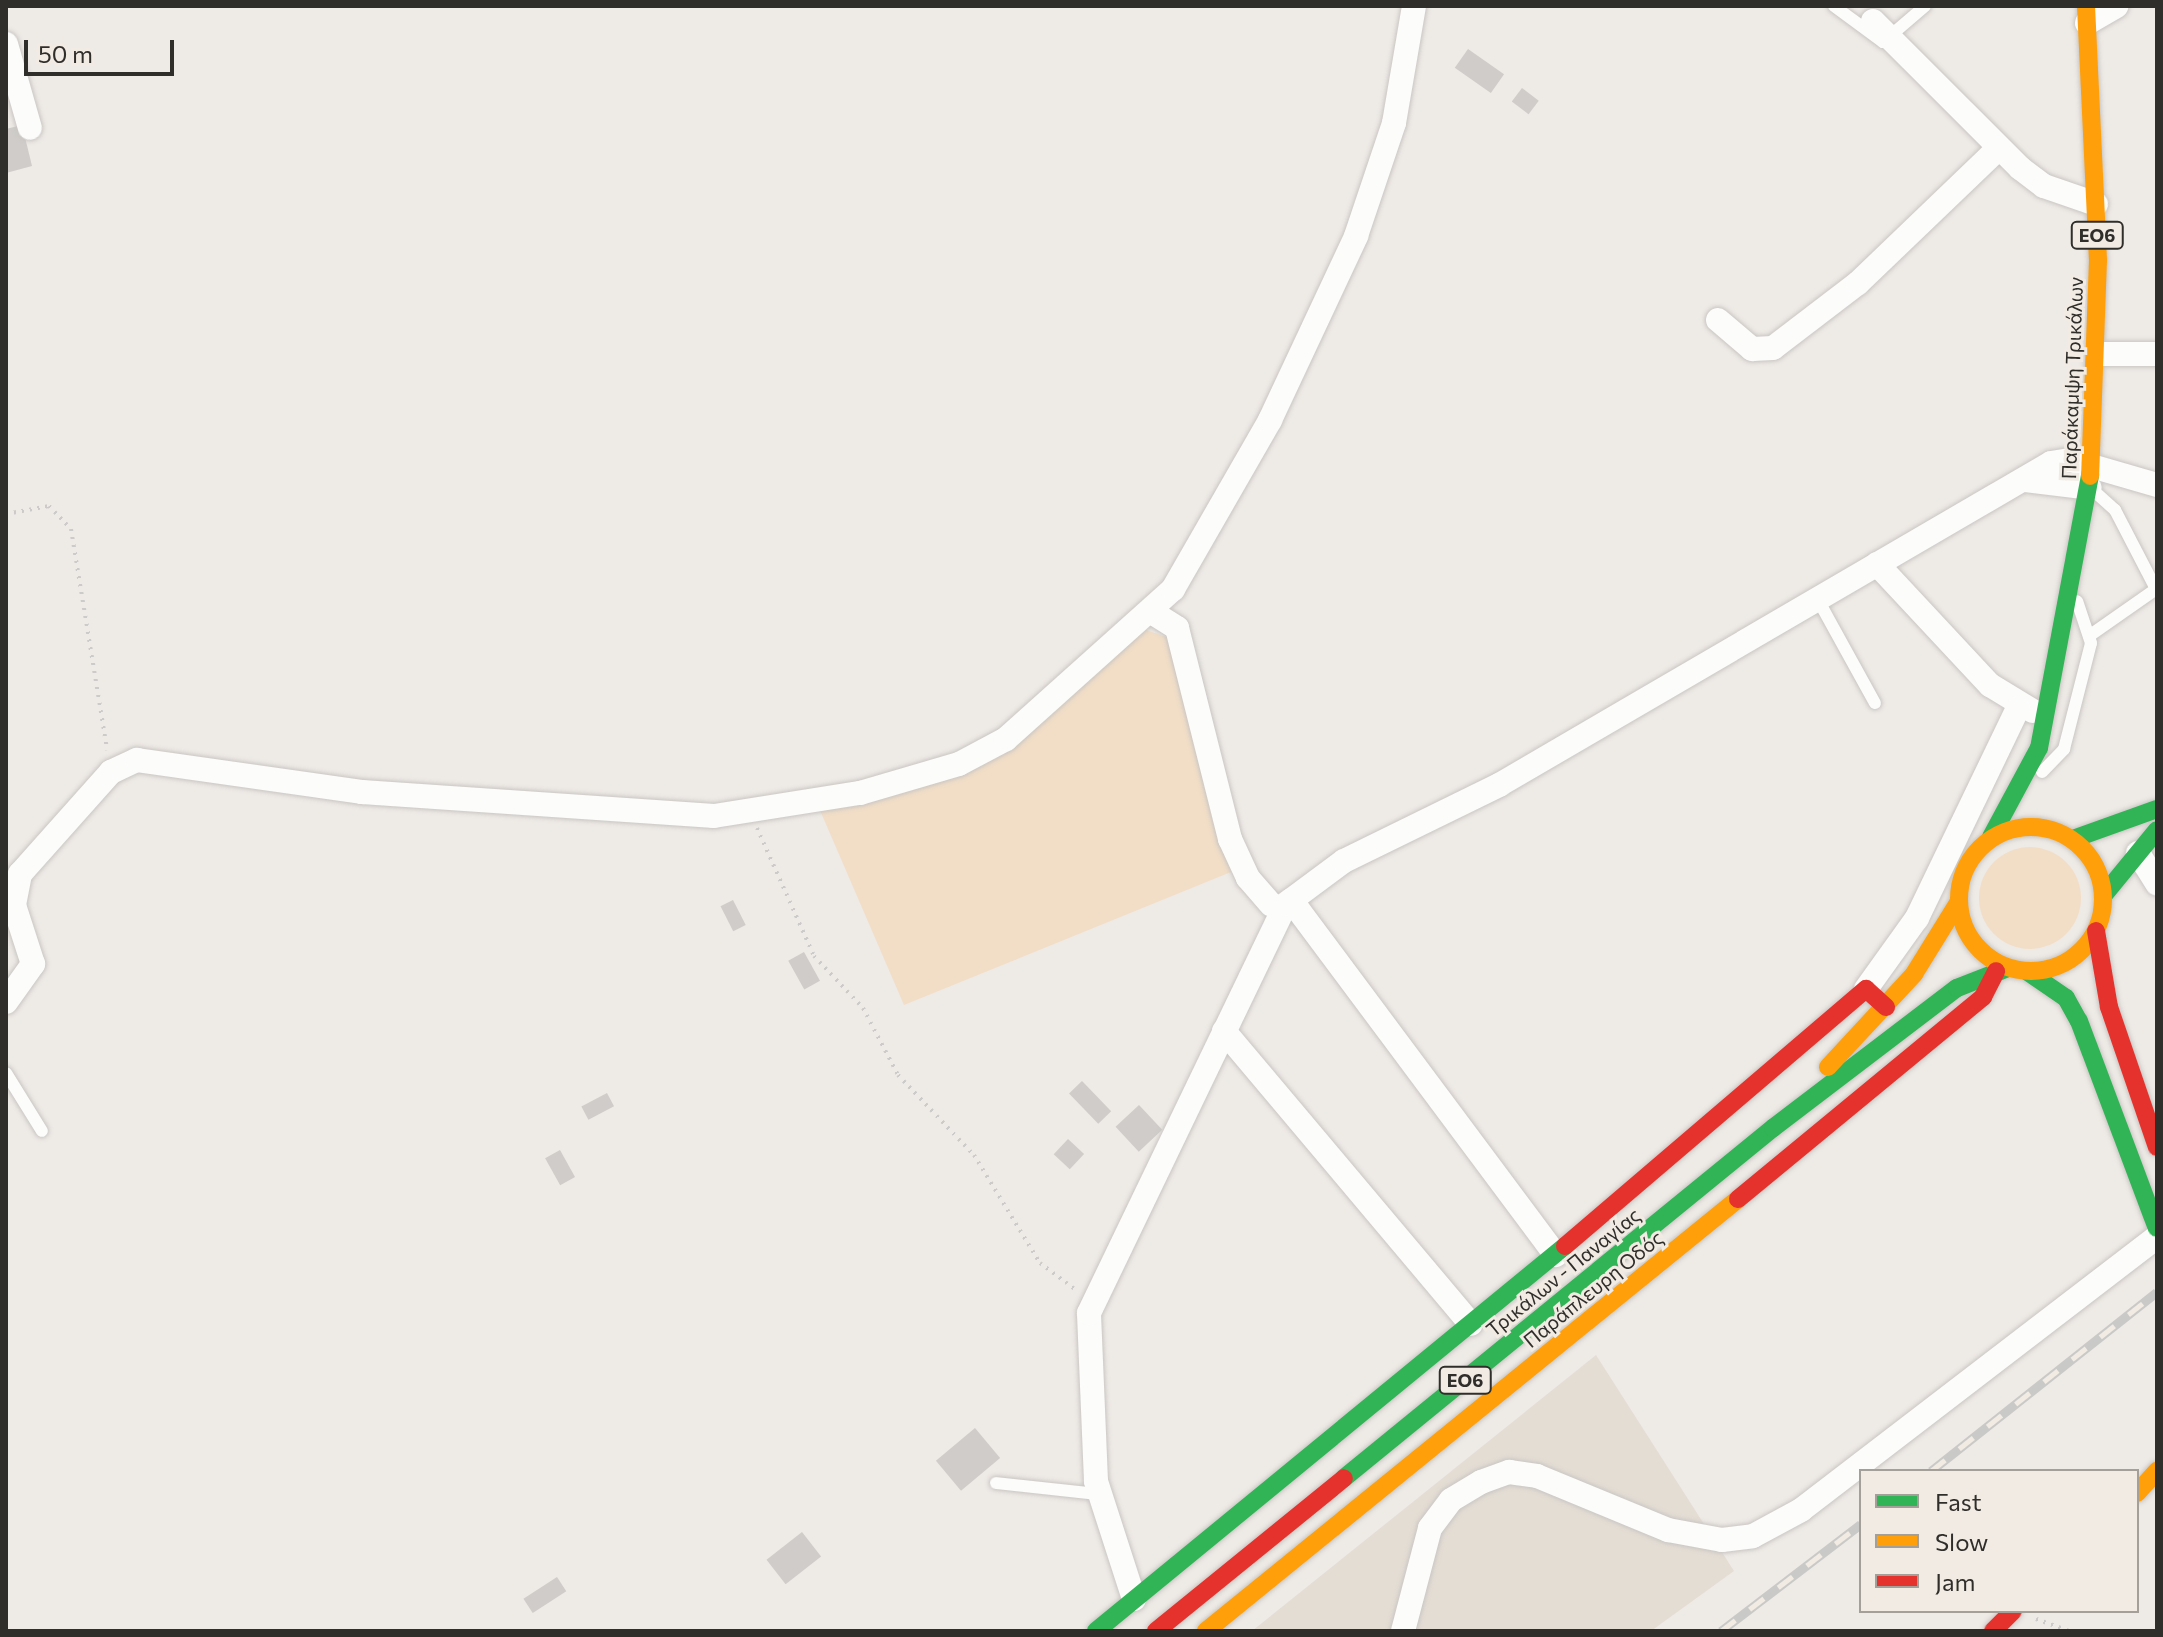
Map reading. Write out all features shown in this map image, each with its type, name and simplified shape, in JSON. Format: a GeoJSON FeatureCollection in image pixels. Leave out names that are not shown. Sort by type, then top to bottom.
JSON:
{"type":"FeatureCollection","features":[{"type":"Feature","properties":{"kind":"main road","name":"Παράκαμψη Τρικάλων"},"geometry":{"type":"LineString","coordinates":[[1991,837],[2039,748],[2075,594],[2091,476],[2098,354],[2096,204],[2087,14]]}},
{"type":"Feature","properties":{"kind":"main road","name":"Παράκαμψη Τρικάλων"},"geometry":{"type":"LineString","coordinates":[[2039,748],[2041,782]]}},
{"type":"Feature","properties":{"kind":"main road"},"geometry":{"type":"LineString","coordinates":[[2047,808],[2066,835],[2093,861],[2103,896],[2096,931],[2109,1007],[2157,1147]]}},
{"type":"Feature","properties":{"kind":"main road"},"geometry":{"type":"LineString","coordinates":[[1991,837],[2029,826],[2066,835],[2157,809]]}},
{"type":"Feature","properties":{"kind":"main road"},"geometry":{"type":"LineString","coordinates":[[2103,896],[2157,830]]}},
{"type":"Feature","properties":{"kind":"main road","name":"ΕΟ6"},"geometry":{"type":"LineString","coordinates":[[1958,903],[1966,866],[1991,837]]}},
{"type":"Feature","properties":{"kind":"main road"},"geometry":{"type":"LineString","coordinates":[[1958,903],[1973,943],[2002,969],[2028,972],[2068,961],[2096,931]]}},
{"type":"Feature","properties":{"kind":"main road","name":"Τρικάλων - Παναγίας"},"geometry":{"type":"LineString","coordinates":[[1773,1128],[1886,1007],[1958,903]]}},
{"type":"Feature","properties":{"kind":"main road","name":"Τρικάλων - Παναγίας"},"geometry":{"type":"LineString","coordinates":[[1156,1631],[1773,1128],[1957,988],[2002,969]]}},
{"type":"Feature","properties":{"kind":"main road","name":"Παράπλευρη Οδός"},"geometry":{"type":"LineString","coordinates":[[1206,1631],[1866,1095],[1983,997],[2002,969]]}},
{"type":"Feature","properties":{"kind":"main road"},"geometry":{"type":"LineString","coordinates":[[2028,972],[2066,998],[2079,1021],[2157,1228]]}},
{"type":"Feature","properties":{"kind":"main road"},"geometry":{"type":"LineString","coordinates":[[1096,1631],[1556,1255],[1866,989],[1886,1007]]}},
{"type":"Feature","properties":{"kind":"main road"},"geometry":{"type":"LineString","coordinates":[[2139,1491],[2157,1471]]}},
{"type":"Feature","properties":{"kind":"main road"},"geometry":{"type":"LineString","coordinates":[[1993,1631],[2021,1614]]}},
{"type":"Feature","properties":{"kind":"street"},"geometry":{"type":"LineString","coordinates":[[6,1002],[33,964],[14,905],[17,880],[111,772],[159,758],[376,794],[645,816],[755,812],[872,790],[977,757],[1173,589],[1275,409],[1356,236],[1394,123],[1414,6]]}},
{"type":"Feature","properties":{"kind":"street"},"geometry":{"type":"LineString","coordinates":[[2087,14],[2117,6]]}},
{"type":"Feature","properties":{"kind":"street"},"geometry":{"type":"LineString","coordinates":[[1873,21],[1999,148],[2044,186],[2096,204]]}},
{"type":"Feature","properties":{"kind":"street"},"geometry":{"type":"LineString","coordinates":[[6,44],[30,128]]}},
{"type":"Feature","properties":{"kind":"street"},"geometry":{"type":"LineString","coordinates":[[1718,320],[1752,349],[1773,348],[1858,283],[1999,148]]}},
{"type":"Feature","properties":{"kind":"street"},"geometry":{"type":"LineString","coordinates":[[2098,354],[2157,354]]}},
{"type":"Feature","properties":{"kind":"street"},"geometry":{"type":"LineString","coordinates":[[1134,1599],[1098,1494],[1088,1368],[1093,1298],[1224,1031],[1281,902],[1344,861],[1499,785],[2025,480],[2091,476],[2157,485]]}},
{"type":"Feature","properties":{"kind":"street"},"geometry":{"type":"LineString","coordinates":[[1877,564],[2018,708],[2047,715]]}},
{"type":"Feature","properties":{"kind":"street"},"geometry":{"type":"LineString","coordinates":[[1173,589],[1177,628],[1230,839],[1248,878],[1281,902],[1556,1255]]}},
{"type":"Feature","properties":{"kind":"street"},"geometry":{"type":"LineString","coordinates":[[1150,611],[1177,628]]}},
{"type":"Feature","properties":{"kind":"street"},"geometry":{"type":"LineString","coordinates":[[1866,989],[1917,918],[2018,708]]}},
{"type":"Feature","properties":{"kind":"street"},"geometry":{"type":"LineString","coordinates":[[2138,853],[2157,884]]}},
{"type":"Feature","properties":{"kind":"street"},"geometry":{"type":"LineString","coordinates":[[1224,1031],[1471,1324]]}},
{"type":"Feature","properties":{"kind":"street"},"geometry":{"type":"LineString","coordinates":[[1403,1631],[1430,1528],[1451,1500],[1481,1482],[1509,1472],[1537,1476],[1668,1530],[1722,1540],[1753,1536],[1801,1510],[2157,1237]]}},
{"type":"Feature","properties":{"kind":"lane"},"geometry":{"type":"LineString","coordinates":[[1834,6],[1874,41],[1891,38],[1925,6]]}},
{"type":"Feature","properties":{"kind":"lane"},"geometry":{"type":"LineString","coordinates":[[2089,636],[2156,589],[2115,510],[2091,476]]}},
{"type":"Feature","properties":{"kind":"lane"},"geometry":{"type":"LineString","coordinates":[[2041,782],[2064,749],[2089,636],[2075,594]]}},
{"type":"Feature","properties":{"kind":"lane"},"geometry":{"type":"LineString","coordinates":[[1817,598],[1875,703]]}},
{"type":"Feature","properties":{"kind":"lane"},"geometry":{"type":"LineString","coordinates":[[6,1073],[42,1131]]}},
{"type":"Feature","properties":{"kind":"lane"},"geometry":{"type":"LineString","coordinates":[[996,1483],[1098,1494]]}},
{"type":"Feature","properties":{"kind":"path"},"geometry":{"type":"LineString","coordinates":[[6,514],[49,506],[71,529],[111,772]]}},
{"type":"Feature","properties":{"kind":"path"},"geometry":{"type":"LineString","coordinates":[[755,812],[763,850],[814,956],[863,1008],[898,1075],[967,1146],[1040,1263],[1093,1298]]}},
{"type":"Feature","properties":{"kind":"path"},"geometry":{"type":"LineString","coordinates":[[2021,1614],[2069,1631]]}},
{"type":"Feature","properties":{"kind":"shaded area"},"geometry":{"type":"Polygon","coordinates":[[[1146,630],[1169,638],[1231,872],[904,1005],[819,808],[938,781],[1146,630]]]}},
{"type":"Feature","properties":{"kind":"shaded area"},"geometry":{"type":"Polygon","coordinates":[[[2030,847],[2049,851],[2066,862],[2077,879],[2081,898],[2077,917],[2066,934],[2049,945],[2030,949],[2011,945],[1994,934],[1983,917],[1979,898],[1983,879],[1994,862],[2011,851],[2030,847]]]}},
{"type":"Feature","properties":{"kind":"shaded area"},"geometry":{"type":"Polygon","coordinates":[[[1596,1355],[1734,1571],[1651,1631],[1252,1631],[1596,1355]]]}},
{"type":"Feature","properties":{"kind":"building"},"geometry":{"type":"Polygon","coordinates":[[[1468,49],[1504,74],[1491,93],[1455,68],[1468,49]]]}},
{"type":"Feature","properties":{"kind":"building"},"geometry":{"type":"Polygon","coordinates":[[[1522,88],[1539,101],[1529,114],[1512,102],[1522,88]]]}},
{"type":"Feature","properties":{"kind":"building"},"geometry":{"type":"Polygon","coordinates":[[[22,125],[32,166],[6,173],[6,129],[22,125]]]}},
{"type":"Feature","properties":{"kind":"building"},"geometry":{"type":"Polygon","coordinates":[[[733,900],[746,925],[733,931],[721,906],[733,900]]]}},
{"type":"Feature","properties":{"kind":"building"},"geometry":{"type":"Polygon","coordinates":[[[804,952],[820,981],[804,990],[788,961],[804,952]]]}},
{"type":"Feature","properties":{"kind":"building"},"geometry":{"type":"Polygon","coordinates":[[[1082,1081],[1111,1111],[1098,1124],[1069,1094],[1082,1081]]]}},
{"type":"Feature","properties":{"kind":"building"},"geometry":{"type":"Polygon","coordinates":[[[607,1093],[614,1106],[588,1120],[581,1107],[607,1093]]]}},
{"type":"Feature","properties":{"kind":"building"},"geometry":{"type":"Polygon","coordinates":[[[1139,1105],[1162,1130],[1139,1152],[1116,1127],[1139,1105]]]}},
{"type":"Feature","properties":{"kind":"building"},"geometry":{"type":"Polygon","coordinates":[[[1068,1139],[1084,1154],[1070,1169],[1054,1154],[1068,1139]]]}},
{"type":"Feature","properties":{"kind":"building"},"geometry":{"type":"Polygon","coordinates":[[[560,1150],[575,1177],[560,1185],[545,1158],[560,1150]]]}},
{"type":"Feature","properties":{"kind":"building"},"geometry":{"type":"Polygon","coordinates":[[[975,1428],[1000,1458],[961,1491],[936,1461],[975,1428]]]}},
{"type":"Feature","properties":{"kind":"building"},"geometry":{"type":"Polygon","coordinates":[[[802,1532],[821,1556],[786,1584],[767,1560],[802,1532]]]}},
{"type":"Feature","properties":{"kind":"building"},"geometry":{"type":"Polygon","coordinates":[[[557,1577],[566,1591],[533,1613],[523,1599],[557,1577]]]}},
{"type":"Feature","properties":{"kind":"railway"},"geometry":{"type":"LineString","coordinates":[[1934,1469],[2157,1292]]}},
{"type":"Feature","properties":{"kind":"railway"},"geometry":{"type":"LineString","coordinates":[[1721,1631],[1859,1526]]}},
{"type":"Feature","properties":{"kind":"traffic: fast"},"geometry":{"type":"LineString","coordinates":[[1991,837],[2039,748],[2090,476]]}},
{"type":"Feature","properties":{"kind":"traffic: fast"},"geometry":{"type":"LineString","coordinates":[[2073,839],[2157,809]]}},
{"type":"Feature","properties":{"kind":"traffic: fast"},"geometry":{"type":"LineString","coordinates":[[2103,896],[2157,830]]}},
{"type":"Feature","properties":{"kind":"traffic: fast"},"geometry":{"type":"LineString","coordinates":[[1344,1478],[1773,1128],[1957,988],[2008,968]]}},
{"type":"Feature","properties":{"kind":"traffic: fast"},"geometry":{"type":"LineString","coordinates":[[2028,972],[2066,998],[2079,1021],[2157,1228]]}},
{"type":"Feature","properties":{"kind":"traffic: fast"},"geometry":{"type":"LineString","coordinates":[[1096,1631],[1565,1246]]}},
{"type":"Feature","properties":{"kind":"traffic: slow"},"geometry":{"type":"LineString","coordinates":[[2086,6],[2098,260],[2090,476]]}},
{"type":"Feature","properties":{"kind":"traffic: slow"},"geometry":{"type":"LineString","coordinates":[[2031,827],[2059,832],[2082,848],[2098,871],[2103,899],[2098,927],[2082,950],[2059,966],[2031,971],[2003,966],[1980,950],[1964,927],[1959,899],[1964,871],[1980,848],[2003,832],[2031,827]]}},
{"type":"Feature","properties":{"kind":"traffic: slow"},"geometry":{"type":"LineString","coordinates":[[1828,1067],[1914,974],[1958,903]]}},
{"type":"Feature","properties":{"kind":"traffic: slow"},"geometry":{"type":"LineString","coordinates":[[1206,1631],[1738,1199]]}},
{"type":"Feature","properties":{"kind":"traffic: slow"},"geometry":{"type":"LineString","coordinates":[[2139,1491],[2157,1471]]}},
{"type":"Feature","properties":{"kind":"traffic: jam"},"geometry":{"type":"LineString","coordinates":[[2096,931],[2109,1007],[2157,1147]]}},
{"type":"Feature","properties":{"kind":"traffic: jam"},"geometry":{"type":"LineString","coordinates":[[1738,1199],[1983,997],[1996,971]]}},
{"type":"Feature","properties":{"kind":"traffic: jam"},"geometry":{"type":"LineString","coordinates":[[1565,1246],[1866,989],[1886,1007]]}},
{"type":"Feature","properties":{"kind":"traffic: jam"},"geometry":{"type":"LineString","coordinates":[[1156,1631],[1344,1478]]}},
{"type":"Feature","properties":{"kind":"traffic: jam"},"geometry":{"type":"LineString","coordinates":[[1993,1631],[2011,1613]]}}]}
